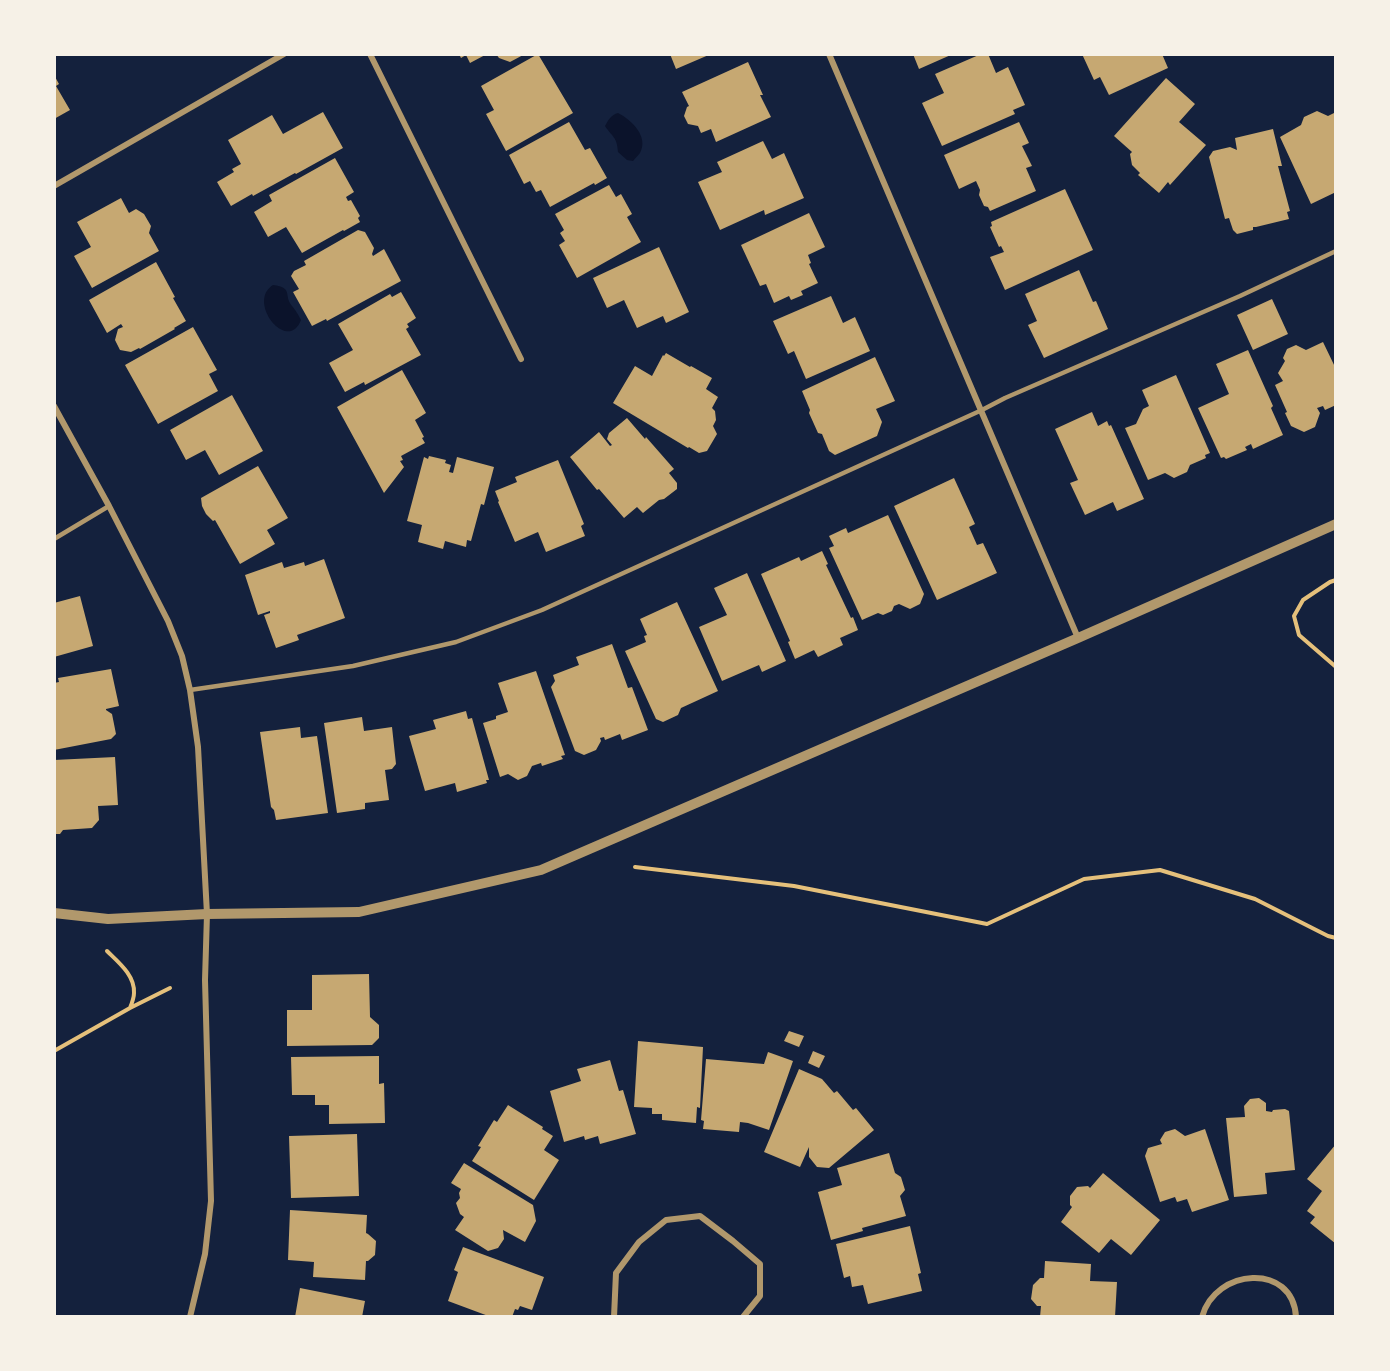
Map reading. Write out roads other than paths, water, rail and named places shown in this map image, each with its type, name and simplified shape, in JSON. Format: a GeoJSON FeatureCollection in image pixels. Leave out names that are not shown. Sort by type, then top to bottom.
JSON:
{"type":"FeatureCollection","features":[{"type":"Feature","properties":{"kind":"street"},"geometry":{"type":"LineString","coordinates":[[54,186],[284,54]]}},
{"type":"Feature","properties":{"kind":"street"},"geometry":{"type":"LineString","coordinates":[[370,54],[520,359]]}},
{"type":"Feature","properties":{"kind":"street"},"geometry":{"type":"LineString","coordinates":[[830,54],[1078,638]]}},
{"type":"Feature","properties":{"kind":"street"},"geometry":{"type":"LineString","coordinates":[[54,406],[110,506],[168,621],[182,656],[190,690],[198,747],[207,914],[205,980],[211,1201],[205,1254],[190,1317]]}},
{"type":"Feature","properties":{"kind":"street"},"geometry":{"type":"LineString","coordinates":[[54,913],[108,919],[207,914],[359,912],[541,870],[1336,524]]}},
{"type":"Feature","properties":{"kind":"street"},"geometry":{"type":"LineString","coordinates":[[614,1317],[616,1273],[639,1242],[666,1220],[700,1216],[760,1264],[760,1296],[743,1317]]}},
{"type":"Feature","properties":{"kind":"street"},"geometry":{"type":"LineString","coordinates":[[1202,1317],[1210,1298],[1225,1286],[1247,1278],[1266,1279],[1285,1290],[1295,1307],[1296,1317]]}},
{"type":"Feature","properties":{"kind":"lane"},"geometry":{"type":"LineString","coordinates":[[190,690],[353,666],[456,642],[542,610],[1005,398],[1240,296],[1336,251]]}},
{"type":"Feature","properties":{"kind":"lane"},"geometry":{"type":"LineString","coordinates":[[54,539],[110,506]]}},
{"type":"Feature","properties":{"kind":"water"},"geometry":{"type":"Polygon","coordinates":[[[618,113],[629,120],[641,135],[642,147],[633,161],[627,160],[618,152],[615,140],[605,126],[610,118],[618,113]]]}},
{"type":"Feature","properties":{"kind":"water"},"geometry":{"type":"Polygon","coordinates":[[[273,285],[286,290],[289,302],[301,320],[295,329],[287,331],[279,328],[267,313],[264,302],[266,293],[273,285]]]}}]}
